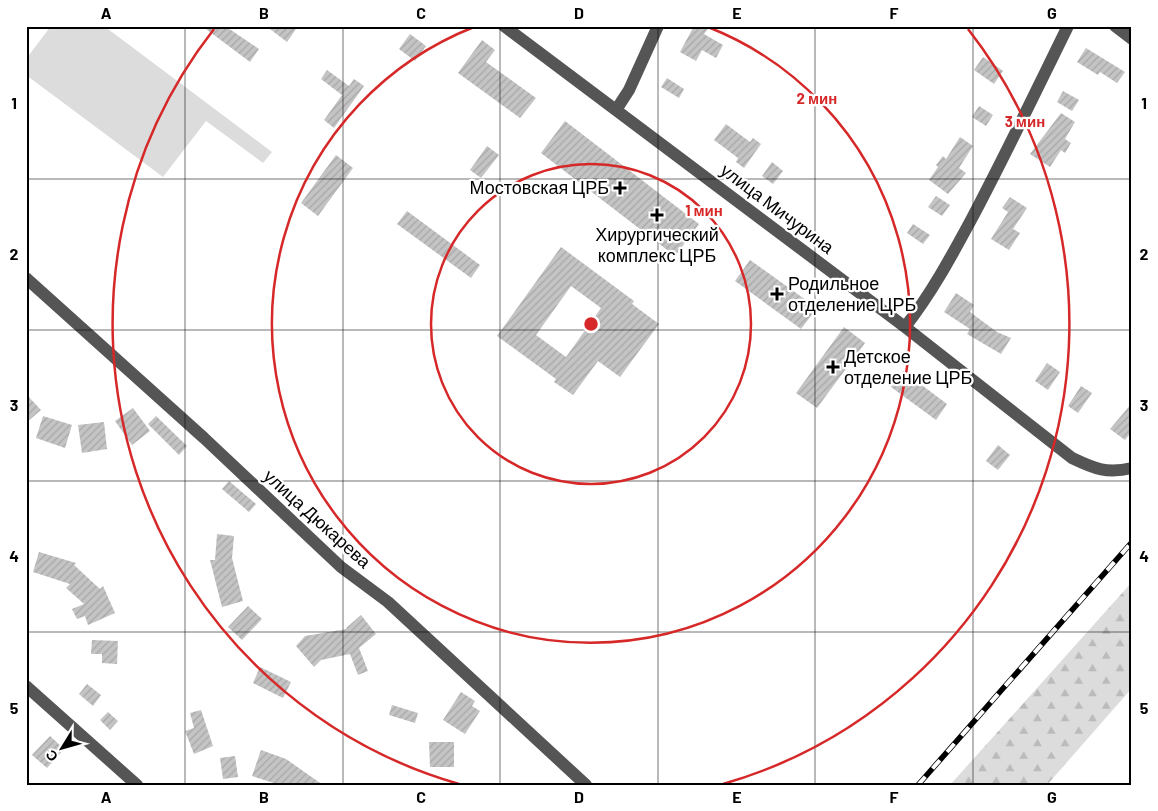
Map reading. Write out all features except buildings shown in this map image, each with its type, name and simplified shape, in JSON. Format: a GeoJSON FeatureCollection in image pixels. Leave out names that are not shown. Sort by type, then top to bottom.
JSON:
{"type":"FeatureCollection","features":[{"type":"Feature","properties":{"kind":"street","name":"улица Мичурина"},"geometry":{"type":"LineString","coordinates":[[504,26],[905,327],[1072,458],[1093,468],[1113,472],[1132,468]]}},
{"type":"Feature","properties":{"kind":"street"},"geometry":{"type":"LineString","coordinates":[[616,110],[628,90],[658,26]]}},
{"type":"Feature","properties":{"kind":"street"},"geometry":{"type":"LineString","coordinates":[[905,327],[922,305],[966,229],[1014,140],[1068,26]]}},
{"type":"Feature","properties":{"kind":"street"},"geometry":{"type":"LineString","coordinates":[[1116,26],[1132,39]]}},
{"type":"Feature","properties":{"kind":"street","name":"улица Дюкарева"},"geometry":{"type":"LineString","coordinates":[[26,278],[204,438],[341,567],[388,602],[586,785]]}},
{"type":"Feature","properties":{"kind":"street"},"geometry":{"type":"LineString","coordinates":[[26,686],[137,785]]}},
{"type":"Feature","properties":{"kind":"green space"},"geometry":{"type":"Polygon","coordinates":[[[51,26],[104,26],[272,152],[263,163],[206,121],[163,177],[26,75],[26,59],[51,26]]]}},
{"type":"Feature","properties":{"kind":"green space"},"geometry":{"type":"Polygon","coordinates":[[[1132,582],[1132,688],[1047,785],[950,785],[1132,582]]]}},
{"type":"Feature","properties":{"kind":"railway"},"geometry":{"type":"LineString","coordinates":[[918,785],[1132,542]]}},
{"type":"Feature","properties":{"kind":"place","name":"Мостовская ЦРБ"},"geometry":{"type":"Point","coordinates":[620,188]}},
{"type":"Feature","properties":{"kind":"place","name":"Хирургический комплекс ЦРБ"},"geometry":{"type":"Point","coordinates":[657,215]}},
{"type":"Feature","properties":{"kind":"place","name":"Родильное отделение ЦРБ"},"geometry":{"type":"Point","coordinates":[777,294]}},
{"type":"Feature","properties":{"kind":"place","name":"Детское отделение ЦРБ"},"geometry":{"type":"Point","coordinates":[833,367]}}]}
